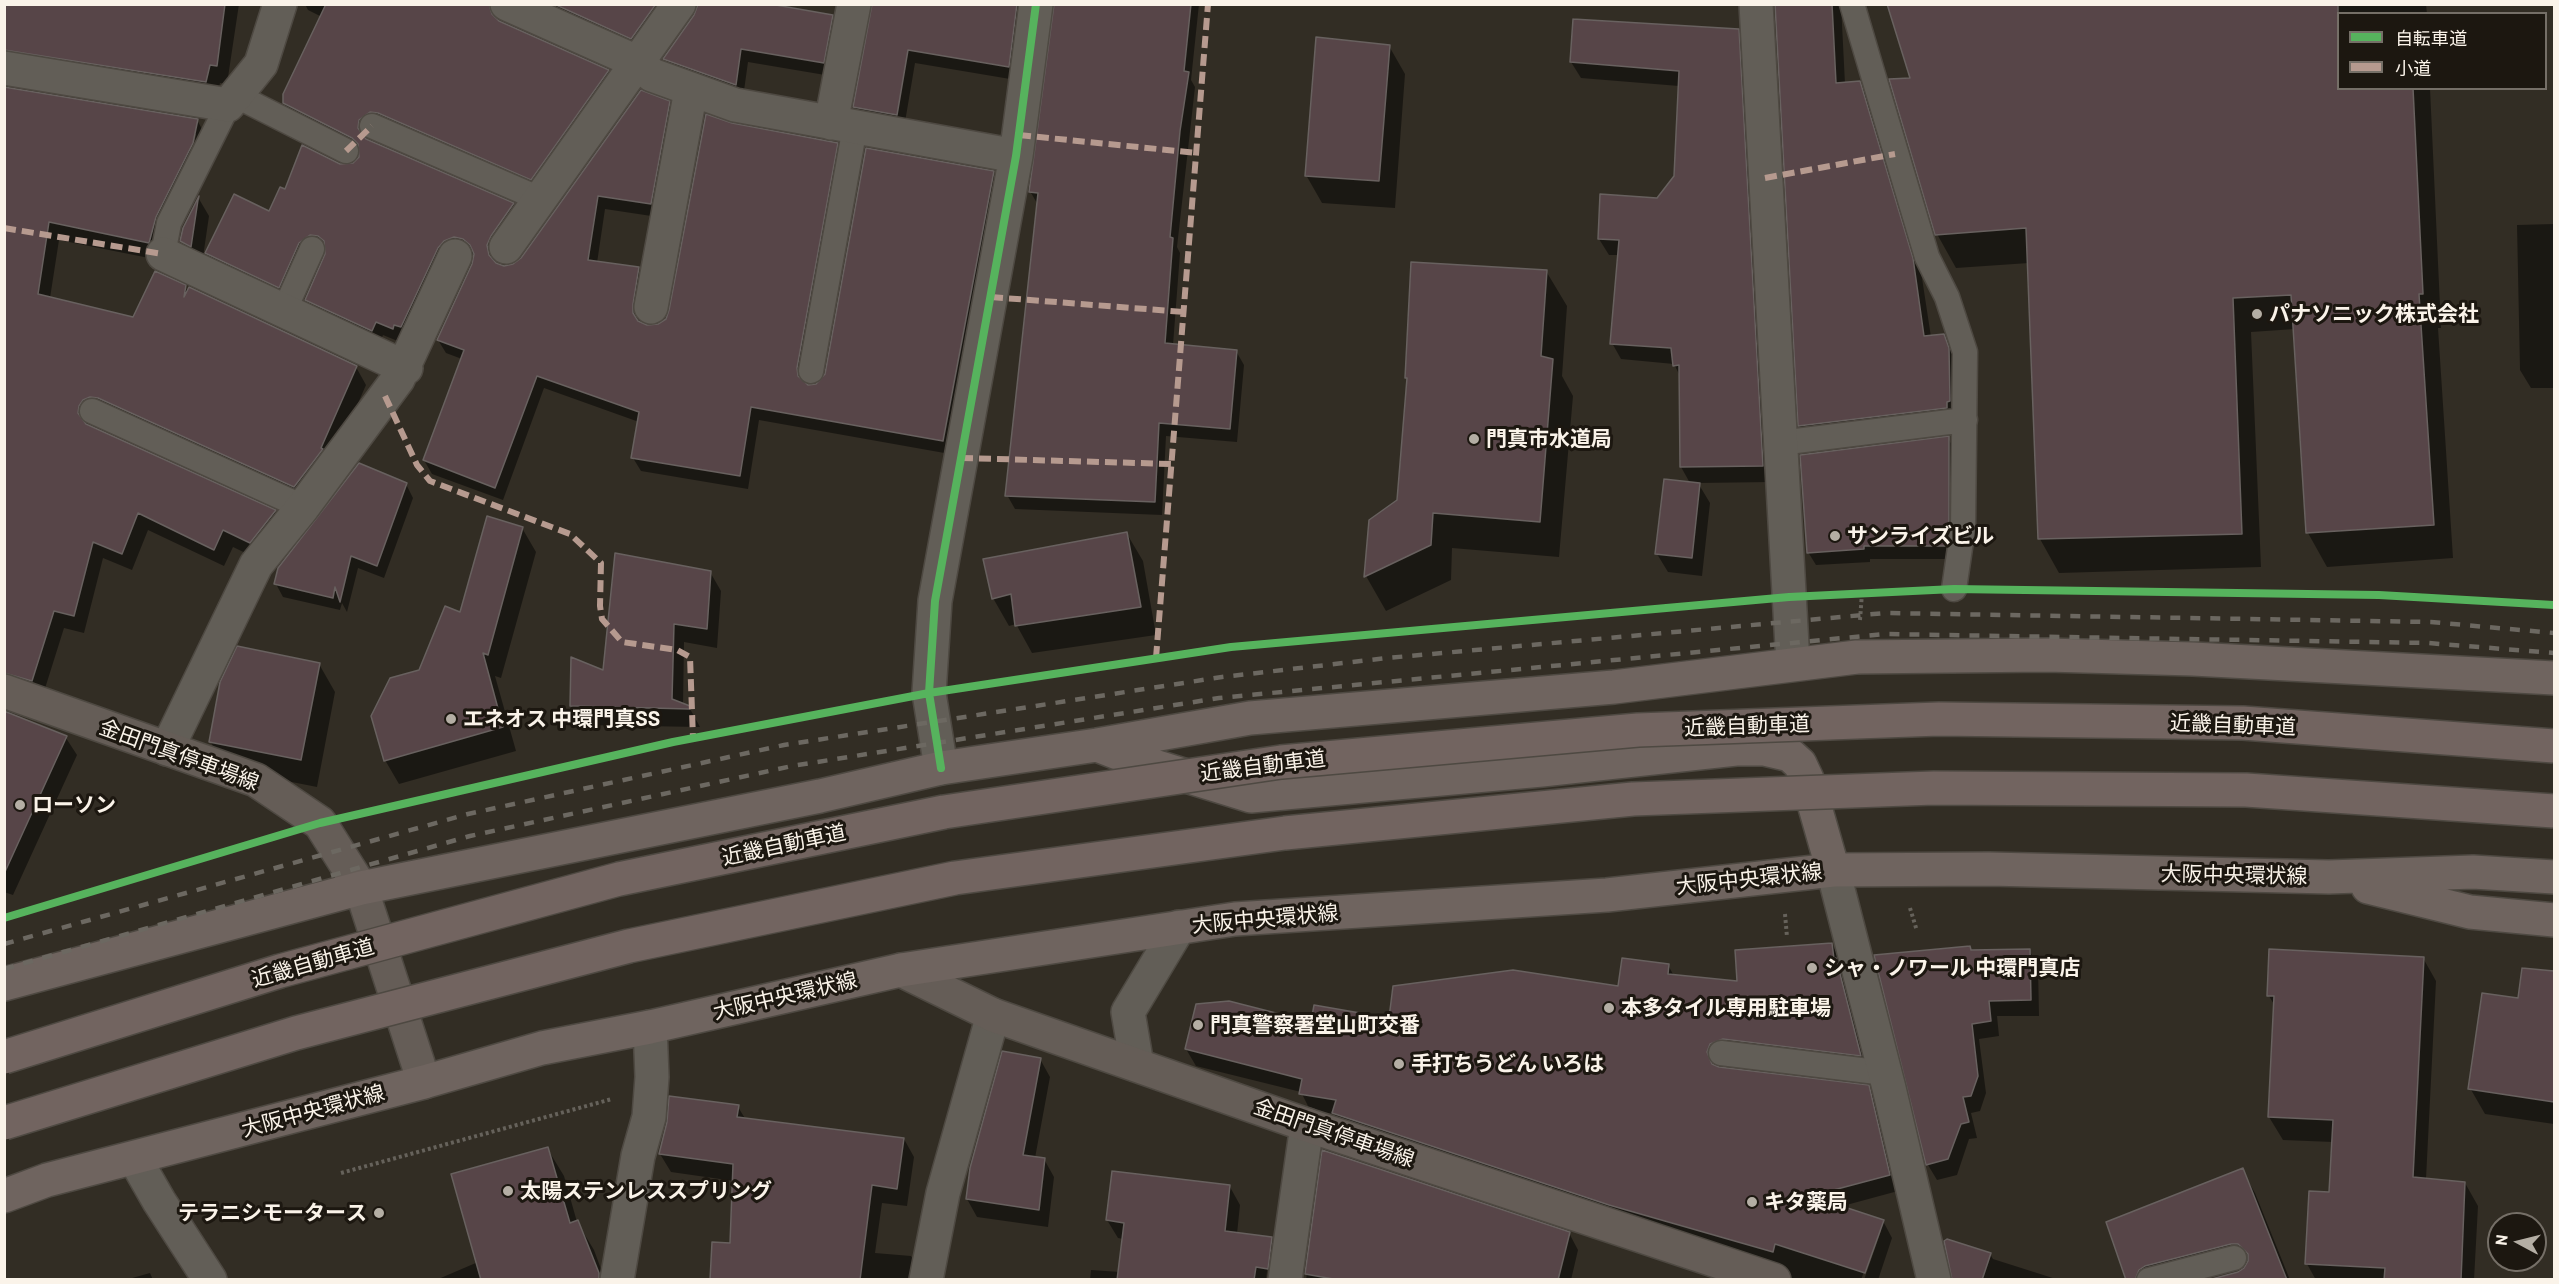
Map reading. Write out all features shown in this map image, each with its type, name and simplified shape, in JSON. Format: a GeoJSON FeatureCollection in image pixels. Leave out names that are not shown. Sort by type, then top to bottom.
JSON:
{"type":"FeatureCollection","features":[{"type":"Feature","properties":{"kind":"highway","name":"近畿自動車道"},"geometry":{"type":"LineString","coordinates":[[4,1057],[280,971],[619,879],[944,812],[1281,762],[1638,730],[1939,719],[2243,723],[2554,746]]}},
{"type":"Feature","properties":{"kind":"highway"},"geometry":{"type":"LineString","coordinates":[[4,1123],[296,1033],[629,946],[955,878],[1285,833],[1633,799],[1934,788],[2246,790],[2554,811]]}},
{"type":"Feature","properties":{"kind":"main road"},"geometry":{"type":"LineString","coordinates":[[4,984],[361,888],[820,796],[941,768],[1097,745],[1250,718],[1614,687],[1857,657],[2047,655],[2193,659],[2554,678]]}},
{"type":"Feature","properties":{"kind":"main road","name":"金田門真停車場線"},"geometry":{"type":"LineString","coordinates":[[4,691],[256,780],[320,822],[361,888],[424,1082]]}},
{"type":"Feature","properties":{"kind":"main road"},"geometry":{"type":"LineString","coordinates":[[1097,745],[1138,761],[1251,796],[1736,749],[1764,749],[1790,755],[1800,764],[1807,779],[1833,870]]}},
{"type":"Feature","properties":{"kind":"main road","name":"大阪中央環状線"},"geometry":{"type":"LineString","coordinates":[[4,1196],[47,1180],[135,1159],[424,1082],[542,1048],[650,1027],[901,970],[1235,919],[1607,895],[1833,870],[1989,869],[2329,877],[2473,872],[2554,877]]}},
{"type":"Feature","properties":{"kind":"main road"},"geometry":{"type":"LineString","coordinates":[[2329,877],[2469,912],[2554,920]]}},
{"type":"Feature","properties":{"kind":"main road","name":"金田門真停車場線"},"geometry":{"type":"LineString","coordinates":[[901,970],[993,1015],[1707,1269],[1774,1280]]}},
{"type":"Feature","properties":{"kind":"street"},"geometry":{"type":"LineString","coordinates":[[4,68],[232,100],[261,64],[280,4]]}},
{"type":"Feature","properties":{"kind":"street"},"geometry":{"type":"LineString","coordinates":[[507,4],[637,62],[652,75],[735,105],[1016,156]]}},
{"type":"Feature","properties":{"kind":"street"},"geometry":{"type":"LineString","coordinates":[[506,247],[679,4]]}},
{"type":"Feature","properties":{"kind":"street"},"geometry":{"type":"LineString","coordinates":[[843,125],[854,4]]}},
{"type":"Feature","properties":{"kind":"street"},"geometry":{"type":"LineString","coordinates":[[941,768],[929,693],[935,601],[1016,156],[1036,4]]}},
{"type":"Feature","properties":{"kind":"street"},"geometry":{"type":"LineString","coordinates":[[1756,4],[1793,664]]}},
{"type":"Feature","properties":{"kind":"street"},"geometry":{"type":"LineString","coordinates":[[651,307],[691,90]]}},
{"type":"Feature","properties":{"kind":"street"},"geometry":{"type":"LineString","coordinates":[[164,254],[406,368]]}},
{"type":"Feature","properties":{"kind":"street"},"geometry":{"type":"LineString","coordinates":[[166,749],[256,565],[303,507],[406,368],[455,256]]}},
{"type":"Feature","properties":{"kind":"street"},"geometry":{"type":"LineString","coordinates":[[1833,870],[1885,1073],[1934,1280]]}},
{"type":"Feature","properties":{"kind":"street"},"geometry":{"type":"LineString","coordinates":[[1137,1065],[1128,1012],[1179,927]]}},
{"type":"Feature","properties":{"kind":"street"},"geometry":{"type":"LineString","coordinates":[[927,1280],[943,1193],[993,1015]]}},
{"type":"Feature","properties":{"kind":"street"},"geometry":{"type":"LineString","coordinates":[[616,1280],[638,1156],[649,1117],[652,1077],[650,1027]]}},
{"type":"Feature","properties":{"kind":"street"},"geometry":{"type":"LineString","coordinates":[[1285,1280],[1307,1125]]}},
{"type":"Feature","properties":{"kind":"street"},"geometry":{"type":"LineString","coordinates":[[135,1159],[210,1280]]}},
{"type":"Feature","properties":{"kind":"lane"},"geometry":{"type":"LineString","coordinates":[[1851,4],[1927,257],[1947,297],[1965,352],[1963,527],[1954,589]]}},
{"type":"Feature","properties":{"kind":"lane"},"geometry":{"type":"LineString","coordinates":[[164,254],[169,223],[232,100],[346,151]]}},
{"type":"Feature","properties":{"kind":"lane"},"geometry":{"type":"LineString","coordinates":[[812,371],[843,125]]}},
{"type":"Feature","properties":{"kind":"lane"},"geometry":{"type":"LineString","coordinates":[[372,126],[540,199]]}},
{"type":"Feature","properties":{"kind":"lane"},"geometry":{"type":"LineString","coordinates":[[284,311],[312,249]]}},
{"type":"Feature","properties":{"kind":"lane"},"geometry":{"type":"LineString","coordinates":[[92,411],[303,507]]}},
{"type":"Feature","properties":{"kind":"lane"},"geometry":{"type":"LineString","coordinates":[[1780,443],[1965,420]]}},
{"type":"Feature","properties":{"kind":"lane"},"geometry":{"type":"LineString","coordinates":[[1721,1053],[1885,1073]]}},
{"type":"Feature","properties":{"kind":"lane"},"geometry":{"type":"LineString","coordinates":[[2149,1280],[2186,1275],[2234,1258]]}},
{"type":"Feature","properties":{"kind":"path"},"geometry":{"type":"LineString","coordinates":[[341,1173],[615,1098]]}},
{"type":"Feature","properties":{"kind":"building"},"geometry":{"type":"Polygon","coordinates":[[[4,4],[225,4],[217,66],[210,65],[206,82],[4,50],[4,4]]]}},
{"type":"Feature","properties":{"kind":"building"},"geometry":{"type":"Polygon","coordinates":[[[326,4],[489,4],[492,14],[499,21],[609,70],[531,180],[378,113],[370,112],[359,120],[358,128],[366,139],[514,203],[487,245],[489,255],[496,263],[504,266],[513,264],[521,258],[641,90],[670,101],[651,204],[598,196],[588,260],[639,267],[633,313],[638,321],[647,325],[658,324],[666,319],[669,310],[706,114],[732,123],[838,143],[797,368],[798,376],[808,385],[816,384],[825,374],[866,148],[994,171],[943,441],[751,407],[740,476],[631,458],[639,412],[537,376],[495,488],[423,460],[464,350],[437,340],[472,264],[474,254],[470,245],[463,239],[454,237],[444,241],[438,248],[401,327],[394,325],[393,329],[376,322],[372,331],[305,300],[325,254],[324,241],[318,236],[310,235],[299,243],[279,288],[205,253],[234,194],[269,211],[280,187],[285,189],[302,145],[340,164],[353,163],[359,157],[358,144],[352,138],[283,103],[283,94],[326,4]]]}},
{"type":"Feature","properties":{"kind":"building"},"geometry":{"type":"Polygon","coordinates":[[[554,4],[656,4],[631,39],[554,4]]]}},
{"type":"Feature","properties":{"kind":"building"},"geometry":{"type":"Polygon","coordinates":[[[698,4],[770,4],[833,15],[824,63],[741,49],[736,85],[663,59],[694,15],[698,4]]]}},
{"type":"Feature","properties":{"kind":"building"},"geometry":{"type":"Polygon","coordinates":[[[872,4],[1017,4],[1009,67],[908,50],[897,115],[853,107],[872,4]]]}},
{"type":"Feature","properties":{"kind":"building"},"geometry":{"type":"Polygon","coordinates":[[[1054,4],[1191,4],[1184,71],[1189,72],[1180,131],[1170,237],[1173,238],[1165,343],[1237,350],[1230,429],[1159,423],[1155,502],[1005,496],[1038,193],[1029,192],[1054,4]]]}},
{"type":"Feature","properties":{"kind":"building"},"geometry":{"type":"Polygon","coordinates":[[[1775,4],[1832,4],[1836,83],[1860,81],[1913,258],[1924,336],[1944,334],[1949,348],[1950,401],[1947,402],[1947,408],[1798,426],[1775,4]]]}},
{"type":"Feature","properties":{"kind":"building","name":"パナソニック株式会社"},"geometry":{"type":"Polygon","coordinates":[[[1887,4],[2338,4],[2337,90],[2413,90],[2423,294],[2419,294],[2434,525],[2306,533],[2291,295],[2233,298],[2242,534],[2038,539],[2026,228],[1935,235],[1889,79],[1910,78],[1887,4]]]}},
{"type":"Feature","properties":{"kind":"building"},"geometry":{"type":"Polygon","coordinates":[[[1573,19],[1739,29],[1763,466],[1680,467],[1679,365],[1673,366],[1671,348],[1610,344],[1619,240],[1598,239],[1600,194],[1657,198],[1674,176],[1679,71],[1570,62],[1573,19]]]}},
{"type":"Feature","properties":{"kind":"building"},"geometry":{"type":"Polygon","coordinates":[[[1316,37],[1390,45],[1379,181],[1305,176],[1316,37]]]}},
{"type":"Feature","properties":{"kind":"building"},"geometry":{"type":"Polygon","coordinates":[[[4,87],[198,119],[193,143],[156,217],[149,243],[49,222],[38,294],[133,317],[155,271],[186,285],[184,297],[189,287],[357,366],[321,448],[323,449],[294,487],[98,398],[90,397],[83,400],[78,413],[86,424],[276,510],[250,543],[223,530],[214,550],[138,513],[122,554],[93,542],[74,616],[54,611],[32,681],[4,673],[4,87]]]}},
{"type":"Feature","properties":{"kind":"building"},"geometry":{"type":"Polygon","coordinates":[[[199,196],[191,247],[180,241],[183,228],[199,196]]]}},
{"type":"Feature","properties":{"kind":"building","name":"門真市水道局"},"geometry":{"type":"Polygon","coordinates":[[[1411,262],[1547,270],[1541,356],[1553,359],[1540,522],[1433,513],[1431,545],[1364,577],[1369,520],[1397,500],[1407,378],[1405,378],[1411,262]]]}},
{"type":"Feature","properties":{"kind":"building"},"geometry":{"type":"Polygon","coordinates":[[[1949,436],[1949,526],[1946,546],[1864,546],[1864,549],[1807,553],[1800,455],[1949,436]]]}},
{"type":"Feature","properties":{"kind":"building"},"geometry":{"type":"Polygon","coordinates":[[[359,463],[407,483],[377,566],[351,556],[340,602],[335,587],[333,598],[274,584],[278,568],[359,463]]]}},
{"type":"Feature","properties":{"kind":"building"},"geometry":{"type":"Polygon","coordinates":[[[1664,479],[1700,483],[1692,558],[1655,554],[1664,479]]]}},
{"type":"Feature","properties":{"kind":"building"},"geometry":{"type":"Polygon","coordinates":[[[487,516],[523,527],[488,655],[483,653],[503,727],[384,761],[371,716],[390,678],[419,670],[445,606],[460,612],[487,516]]]}},
{"type":"Feature","properties":{"kind":"building"},"geometry":{"type":"Polygon","coordinates":[[[1127,532],[1141,607],[1015,626],[1011,594],[992,599],[983,559],[1127,532]]]}},
{"type":"Feature","properties":{"kind":"building"},"geometry":{"type":"Polygon","coordinates":[[[615,553],[711,571],[707,629],[674,624],[672,699],[690,706],[690,709],[570,706],[571,657],[603,670],[615,553]]]}},
{"type":"Feature","properties":{"kind":"building"},"geometry":{"type":"Polygon","coordinates":[[[237,646],[320,663],[301,760],[209,742],[220,682],[237,646]]]}},
{"type":"Feature","properties":{"kind":"building","name":"ローソン"},"geometry":{"type":"Polygon","coordinates":[[[4,711],[67,736],[4,874],[4,711]]]}},
{"type":"Feature","properties":{"kind":"building"},"geometry":{"type":"Polygon","coordinates":[[[1832,943],[1834,959],[1836,958],[1861,1056],[1723,1039],[1710,1044],[1707,1052],[1712,1064],[1719,1067],[1869,1085],[1890,1175],[1811,1196],[1884,1220],[1865,1273],[1775,1244],[1773,1252],[1609,1205],[1332,1113],[1336,1100],[1299,1094],[1302,1079],[1185,1049],[1196,1004],[1229,1001],[1311,1022],[1314,1005],[1389,1018],[1393,986],[1513,970],[1618,986],[1622,958],[1669,964],[1668,974],[1737,981],[1735,950],[1832,943]]]}},
{"type":"Feature","properties":{"kind":"building"},"geometry":{"type":"Polygon","coordinates":[[[1970,946],[1971,950],[2030,949],[2031,1000],[1989,1001],[1991,1021],[1972,1024],[1978,1076],[1971,1096],[1963,1097],[1969,1122],[1961,1124],[1948,1159],[1926,1165],[1874,955],[1970,946]]]}},
{"type":"Feature","properties":{"kind":"building"},"geometry":{"type":"Polygon","coordinates":[[[2269,949],[2424,957],[2413,1177],[2465,1182],[2461,1280],[2384,1280],[2385,1268],[2305,1264],[2309,1191],[2329,1192],[2333,1120],[2268,1117],[2274,996],[2267,996],[2269,949]]]}},
{"type":"Feature","properties":{"kind":"building"},"geometry":{"type":"Polygon","coordinates":[[[2522,968],[2554,971],[2554,1102],[2468,1089],[2482,993],[2518,998],[2522,968]]]}},
{"type":"Feature","properties":{"kind":"building"},"geometry":{"type":"Polygon","coordinates":[[[1002,1051],[1041,1058],[1023,1155],[1045,1158],[1039,1210],[966,1199],[970,1168],[1002,1051]]]}},
{"type":"Feature","properties":{"kind":"building"},"geometry":{"type":"Polygon","coordinates":[[[669,1096],[739,1105],[737,1117],[904,1138],[897,1189],[872,1185],[860,1280],[710,1280],[712,1242],[730,1243],[733,1164],[659,1154],[667,1122],[669,1096]]]}},
{"type":"Feature","properties":{"kind":"building"},"geometry":{"type":"Polygon","coordinates":[[[548,1147],[570,1223],[578,1220],[599,1273],[599,1280],[481,1280],[451,1174],[548,1147]]]}},
{"type":"Feature","properties":{"kind":"building"},"geometry":{"type":"Polygon","coordinates":[[[1322,1150],[1570,1232],[1558,1280],[1339,1280],[1305,1274],[1322,1150]]]}},
{"type":"Feature","properties":{"kind":"building"},"geometry":{"type":"Polygon","coordinates":[[[2243,1168],[2287,1280],[2208,1280],[2238,1272],[2244,1268],[2248,1261],[2248,1254],[2238,1244],[2231,1244],[2145,1266],[2139,1270],[2135,1280],[2126,1280],[2106,1222],[2243,1168]]]}},
{"type":"Feature","properties":{"kind":"building"},"geometry":{"type":"Polygon","coordinates":[[[1112,1171],[1230,1185],[1225,1231],[1272,1237],[1268,1269],[1256,1267],[1254,1280],[1117,1280],[1124,1223],[1106,1220],[1112,1171]]]}},
{"type":"Feature","properties":{"kind":"building"},"geometry":{"type":"Polygon","coordinates":[[[1947,1239],[1991,1253],[1982,1280],[1952,1280],[1944,1241],[1947,1239]]]}},
{"type":"Feature","properties":{"kind":"railway"},"geometry":{"type":"LineString","coordinates":[[4,944],[468,814],[784,745],[1222,677],[1387,658],[1885,613],[2431,622],[2554,633]]}},
{"type":"Feature","properties":{"kind":"railway"},"geometry":{"type":"LineString","coordinates":[[4,969],[470,836],[792,766],[1219,698],[1885,634],[2428,643],[2554,653]]}},
{"type":"Feature","properties":{"kind":"marked path"},"geometry":{"type":"LineString","coordinates":[[1156,658],[1208,4]]}},
{"type":"Feature","properties":{"kind":"marked path"},"geometry":{"type":"LineString","coordinates":[[346,151],[372,126]]}},
{"type":"Feature","properties":{"kind":"marked path"},"geometry":{"type":"LineString","coordinates":[[1019,135],[1197,153]]}},
{"type":"Feature","properties":{"kind":"marked path"},"geometry":{"type":"LineString","coordinates":[[1765,178],[1895,154]]}},
{"type":"Feature","properties":{"kind":"marked path"},"geometry":{"type":"LineString","coordinates":[[4,228],[163,254]]}},
{"type":"Feature","properties":{"kind":"marked path"},"geometry":{"type":"LineString","coordinates":[[991,297],[1184,312]]}},
{"type":"Feature","properties":{"kind":"marked path"},"geometry":{"type":"LineString","coordinates":[[385,396],[417,465],[430,481],[570,534],[601,563],[602,619],[622,642],[677,650],[690,657],[693,738]]}},
{"type":"Feature","properties":{"kind":"marked path"},"geometry":{"type":"LineString","coordinates":[[961,458],[1172,464]]}},
{"type":"Feature","properties":{"kind":"cycle path"},"geometry":{"type":"LineString","coordinates":[[941,768],[929,693],[935,601],[1016,156],[1036,4]]}},
{"type":"Feature","properties":{"kind":"cycle path"},"geometry":{"type":"LineString","coordinates":[[4,918],[320,823],[673,742],[929,693],[1231,647],[1789,597],[1954,589],[2379,595],[2554,605]]}},
{"type":"Feature","properties":{"kind":"place","name":"パナソニック株式会社"},"geometry":{"type":"Point","coordinates":[2257,314]}},
{"type":"Feature","properties":{"kind":"place","name":"門真市水道局"},"geometry":{"type":"Point","coordinates":[1474,439]}},
{"type":"Feature","properties":{"kind":"place","name":"サンライズビル"},"geometry":{"type":"Point","coordinates":[1835,536]}},
{"type":"Feature","properties":{"kind":"place","name":"エネオス 中環門真SS"},"geometry":{"type":"Point","coordinates":[451,719]}},
{"type":"Feature","properties":{"kind":"place","name":"ローソン"},"geometry":{"type":"Point","coordinates":[20,805]}},
{"type":"Feature","properties":{"kind":"place","name":"シャ・ノワール 中環門真店"},"geometry":{"type":"Point","coordinates":[1812,968]}},
{"type":"Feature","properties":{"kind":"place","name":"本多タイル専用駐車場"},"geometry":{"type":"Point","coordinates":[1609,1008]}},
{"type":"Feature","properties":{"kind":"place","name":"門真警察署堂山町交番"},"geometry":{"type":"Point","coordinates":[1198,1025]}},
{"type":"Feature","properties":{"kind":"place","name":"手打ちうどん いろは"},"geometry":{"type":"Point","coordinates":[1399,1064]}},
{"type":"Feature","properties":{"kind":"place","name":"太陽ステンレススプリング"},"geometry":{"type":"Point","coordinates":[508,1191]}},
{"type":"Feature","properties":{"kind":"place","name":"キタ薬局"},"geometry":{"type":"Point","coordinates":[1752,1202]}},
{"type":"Feature","properties":{"kind":"place","name":"テラニシモータース"},"geometry":{"type":"Point","coordinates":[379,1213]}}]}
